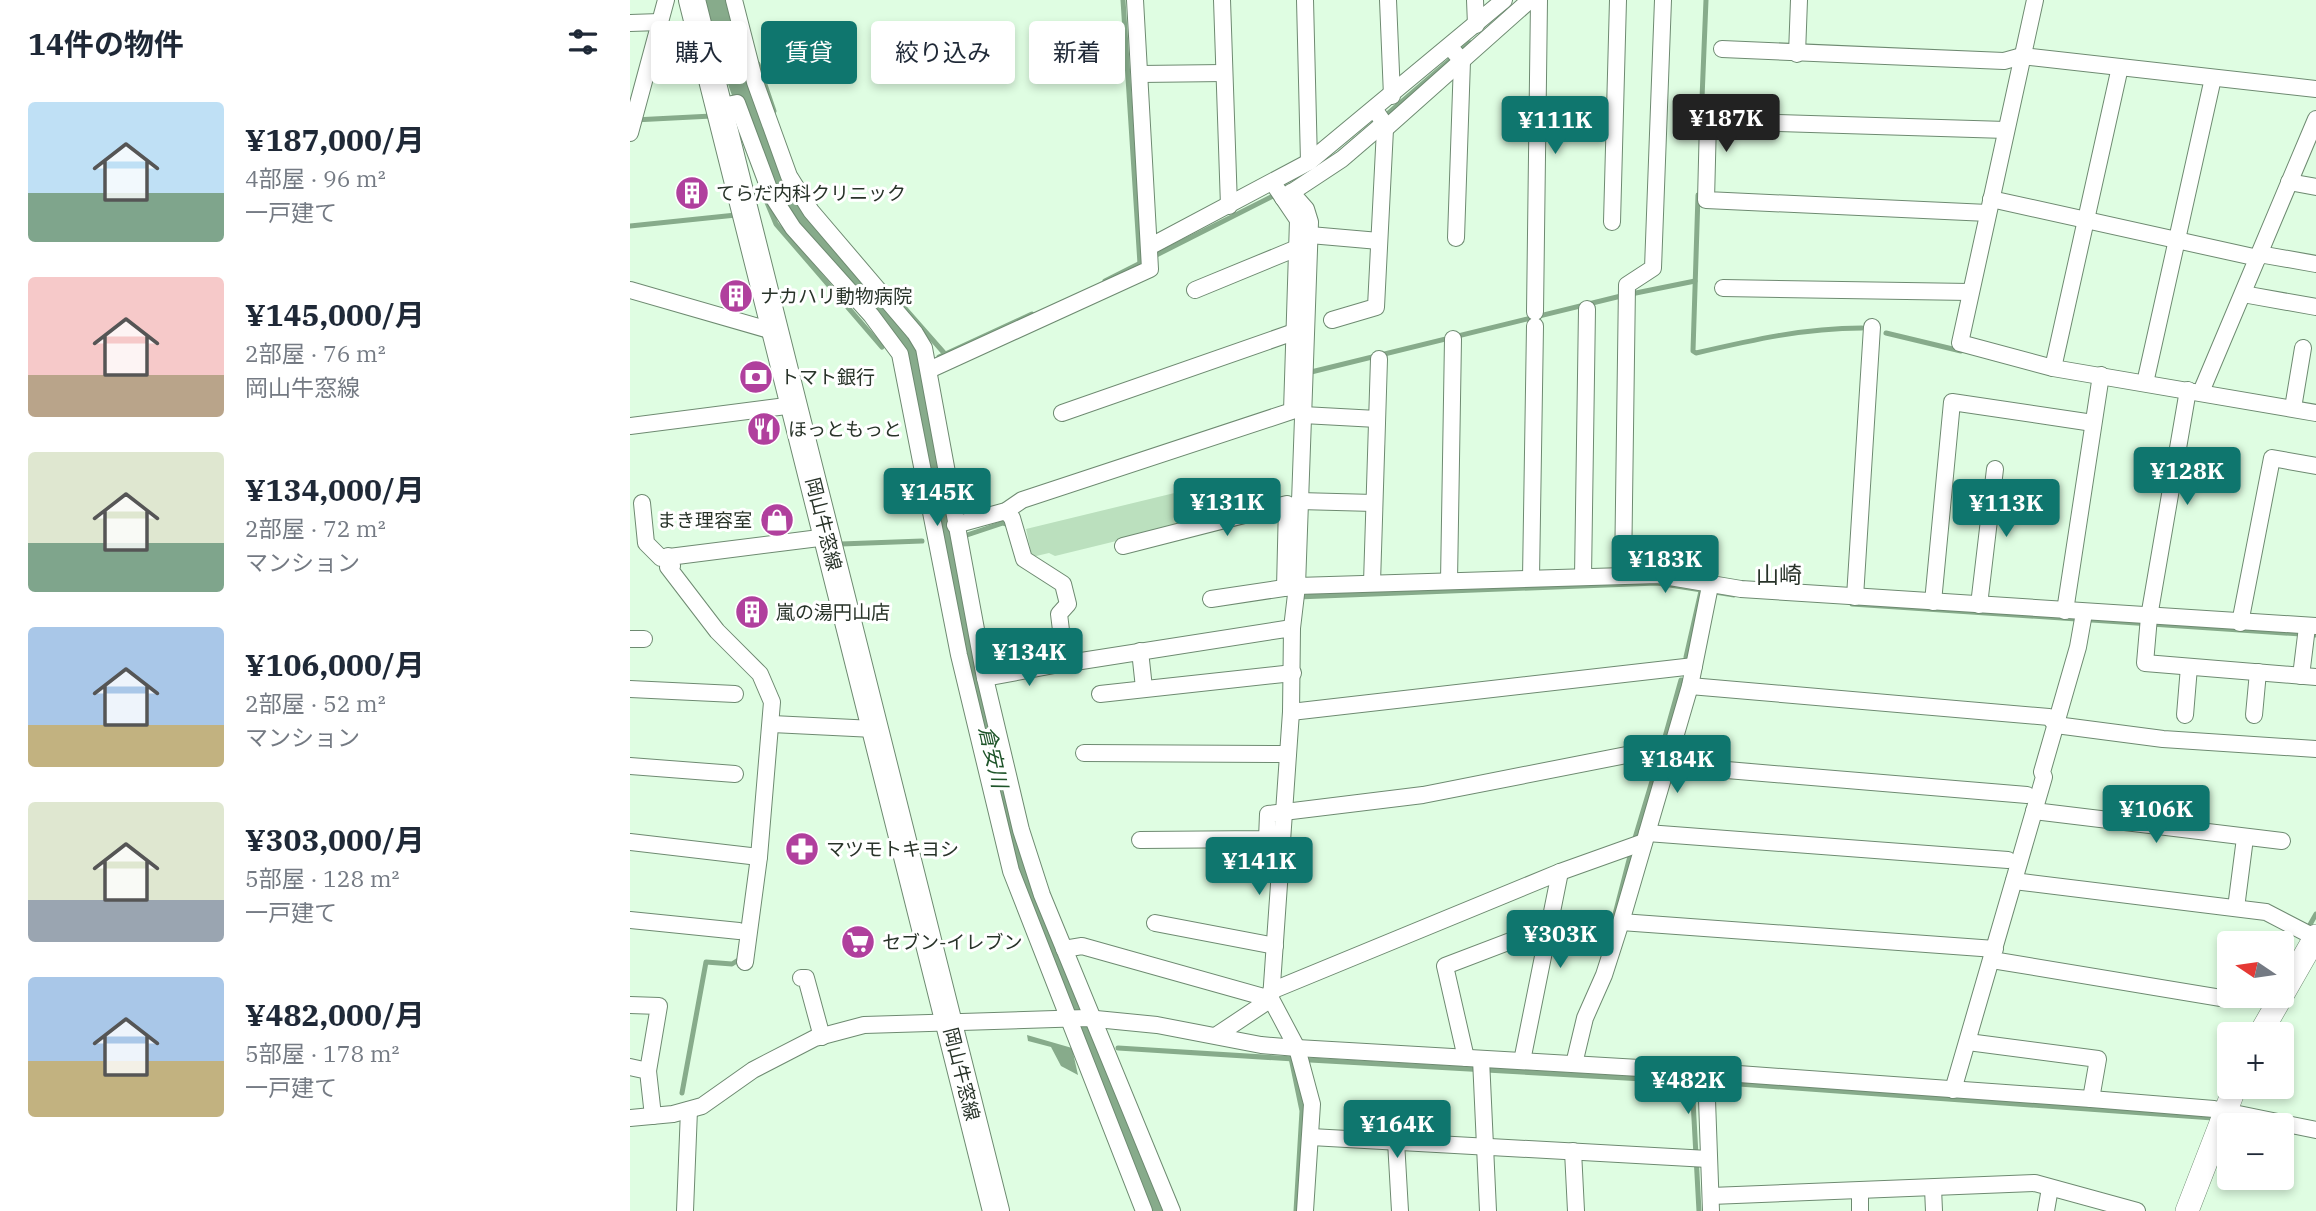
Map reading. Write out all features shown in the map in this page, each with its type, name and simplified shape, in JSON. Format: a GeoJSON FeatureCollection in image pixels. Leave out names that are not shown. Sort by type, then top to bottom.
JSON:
{"type":"FeatureCollection","features":[{"type":"Feature","properties":{"kind":"main road","name":"岡山牛窓線"},"geometry":{"type":"LineString","coordinates":[[692,0],[996,1211]]}},
{"type":"Feature","properties":{"kind":"main road"},"geometry":{"type":"LineString","coordinates":[[2266,1022],[2312,936]]}},
{"type":"Feature","properties":{"kind":"main road"},"geometry":{"type":"LineString","coordinates":[[2187,1211],[2219,1111],[2227,1099]]}},
{"type":"Feature","properties":{"kind":"street"},"geometry":{"type":"LineString","coordinates":[[660,21],[666,0]]}},
{"type":"Feature","properties":{"kind":"street"},"geometry":{"type":"LineString","coordinates":[[734,0],[755,82],[789,176],[811,211],[915,333],[924,348],[985,678],[1021,830],[1042,895],[1064,949],[1080,1018],[1144,1211]]}},
{"type":"Feature","properties":{"kind":"street"},"geometry":{"type":"LineString","coordinates":[[929,370],[1150,269],[1135,0]]}},
{"type":"Feature","properties":{"kind":"street"},"geometry":{"type":"LineString","coordinates":[[1222,0],[1229,206]]}},
{"type":"Feature","properties":{"kind":"street"},"geometry":{"type":"LineString","coordinates":[[1305,0],[1309,162]]}},
{"type":"Feature","properties":{"kind":"street"},"geometry":{"type":"LineString","coordinates":[[1332,320],[1376,307],[1381,120],[1392,96],[1388,0]]}},
{"type":"Feature","properties":{"kind":"street"},"geometry":{"type":"LineString","coordinates":[[1475,0],[1476,25]]}},
{"type":"Feature","properties":{"kind":"street"},"geometry":{"type":"LineString","coordinates":[[1149,255],[1229,206],[1283,192],[1342,159],[1381,120],[1456,55],[1476,25],[1504,0]]}},
{"type":"Feature","properties":{"kind":"street"},"geometry":{"type":"LineString","coordinates":[[1392,96],[1456,55],[1530,0]]}},
{"type":"Feature","properties":{"kind":"street"},"geometry":{"type":"LineString","coordinates":[[1531,579],[1539,0]]}},
{"type":"Feature","properties":{"kind":"street"},"geometry":{"type":"LineString","coordinates":[[1612,222],[1618,0]]}},
{"type":"Feature","properties":{"kind":"street"},"geometry":{"type":"LineString","coordinates":[[1623,575],[1627,285],[1653,268],[1663,0]]}},
{"type":"Feature","properties":{"kind":"street"},"geometry":{"type":"LineString","coordinates":[[1797,54],[1799,0]]}},
{"type":"Feature","properties":{"kind":"street"},"geometry":{"type":"LineString","coordinates":[[2035,0],[1960,343],[2053,368],[2316,413]]}},
{"type":"Feature","properties":{"kind":"street"},"geometry":{"type":"LineString","coordinates":[[630,23],[651,22]]}},
{"type":"Feature","properties":{"kind":"street"},"geometry":{"type":"LineString","coordinates":[[1722,49],[2004,61],[2022,56],[2316,89]]}},
{"type":"Feature","properties":{"kind":"street"},"geometry":{"type":"LineString","coordinates":[[632,125],[651,55]]}},
{"type":"Feature","properties":{"kind":"street"},"geometry":{"type":"LineString","coordinates":[[1456,55],[1456,238]]}},
{"type":"Feature","properties":{"kind":"street"},"geometry":{"type":"LineString","coordinates":[[2053,368],[2120,66]]}},
{"type":"Feature","properties":{"kind":"street"},"geometry":{"type":"LineString","coordinates":[[1140,74],[1224,73]]}},
{"type":"Feature","properties":{"kind":"street"},"geometry":{"type":"LineString","coordinates":[[2145,383],[2213,78]]}},
{"type":"Feature","properties":{"kind":"street"},"geometry":{"type":"LineString","coordinates":[[718,107],[737,103],[771,194],[793,228],[871,315],[900,354],[959,655],[995,816],[1011,871],[1056,990],[1080,1018],[1172,1211]]}},
{"type":"Feature","properties":{"kind":"street"},"geometry":{"type":"LineString","coordinates":[[1211,599],[1372,583],[1658,575],[1709,591],[1934,602],[2065,611],[2083,618],[2148,623],[2240,623],[2309,630],[2309,677],[2146,663],[2148,623],[2194,391],[2243,294],[2316,119]]}},
{"type":"Feature","properties":{"kind":"street"},"geometry":{"type":"LineString","coordinates":[[1283,192],[1309,162],[1381,120]]}},
{"type":"Feature","properties":{"kind":"street"},"geometry":{"type":"LineString","coordinates":[[2006,130],[1708,121],[1706,200],[1989,206],[2316,264]]}},
{"type":"Feature","properties":{"kind":"street"},"geometry":{"type":"LineString","coordinates":[[2290,183],[2316,187]]}},
{"type":"Feature","properties":{"kind":"street"},"geometry":{"type":"LineString","coordinates":[[955,525],[1006,511],[1022,499],[1292,411],[1298,220],[1283,192]]}},
{"type":"Feature","properties":{"kind":"street"},"geometry":{"type":"LineString","coordinates":[[1283,192],[1306,209],[1310,235],[1299,501],[1289,628],[1291,712],[1283,753],[1284,810],[1267,998],[1297,1048],[1312,1104],[1305,1211]]}},
{"type":"Feature","properties":{"kind":"street"},"geometry":{"type":"LineString","coordinates":[[1310,235],[1379,241]]}},
{"type":"Feature","properties":{"kind":"street"},"geometry":{"type":"LineString","coordinates":[[1195,290],[1297,248]]}},
{"type":"Feature","properties":{"kind":"street"},"geometry":{"type":"LineString","coordinates":[[1723,288],[1970,292]]}},
{"type":"Feature","properties":{"kind":"street"},"geometry":{"type":"LineString","coordinates":[[630,290],[776,332]]}},
{"type":"Feature","properties":{"kind":"street"},"geometry":{"type":"LineString","coordinates":[[2243,294],[2316,307]]}},
{"type":"Feature","properties":{"kind":"street"},"geometry":{"type":"LineString","coordinates":[[1583,577],[1587,309]]}},
{"type":"Feature","properties":{"kind":"street"},"geometry":{"type":"LineString","coordinates":[[1855,597],[1872,327]]}},
{"type":"Feature","properties":{"kind":"street"},"geometry":{"type":"LineString","coordinates":[[1062,413],[1294,332]]}},
{"type":"Feature","properties":{"kind":"street"},"geometry":{"type":"LineString","coordinates":[[1449,581],[1453,339]]}},
{"type":"Feature","properties":{"kind":"street"},"geometry":{"type":"LineString","coordinates":[[2293,408],[2303,348]]}},
{"type":"Feature","properties":{"kind":"street"},"geometry":{"type":"LineString","coordinates":[[1372,583],[1379,359]]}},
{"type":"Feature","properties":{"kind":"street"},"geometry":{"type":"LineString","coordinates":[[2065,611],[2101,375]]}},
{"type":"Feature","properties":{"kind":"street"},"geometry":{"type":"LineString","coordinates":[[1934,602],[1952,402],[2094,424]]}},
{"type":"Feature","properties":{"kind":"street"},"geometry":{"type":"LineString","coordinates":[[630,426],[794,404]]}},
{"type":"Feature","properties":{"kind":"street"},"geometry":{"type":"LineString","coordinates":[[1303,415],[1377,419]]}},
{"type":"Feature","properties":{"kind":"street"},"geometry":{"type":"LineString","coordinates":[[2240,623],[2272,458],[2316,466]]}},
{"type":"Feature","properties":{"kind":"street"},"geometry":{"type":"LineString","coordinates":[[1979,605],[1995,469]]}},
{"type":"Feature","properties":{"kind":"street"},"geometry":{"type":"LineString","coordinates":[[1299,501],[1374,503]]}},
{"type":"Feature","properties":{"kind":"street"},"geometry":{"type":"LineString","coordinates":[[642,503],[638,543],[669,560],[827,537]]}},
{"type":"Feature","properties":{"kind":"street"},"geometry":{"type":"LineString","coordinates":[[1123,547],[1287,504],[1293,592]]}},
{"type":"Feature","properties":{"kind":"street"},"geometry":{"type":"LineString","coordinates":[[985,678],[1065,663],[1063,611],[1068,604],[1063,584],[1024,559],[1012,518],[1006,511]]}},
{"type":"Feature","properties":{"kind":"street"},"geometry":{"type":"LineString","coordinates":[[669,560],[668,567],[695,605],[760,674],[768,687],[772,702],[772,724],[745,962]]}},
{"type":"Feature","properties":{"kind":"street"},"geometry":{"type":"LineString","coordinates":[[1574,1064],[1585,1018],[1604,975],[1621,922],[1690,685],[1709,591]]}},
{"type":"Feature","properties":{"kind":"street"},"geometry":{"type":"LineString","coordinates":[[1953,1090],[1991,951],[2034,811],[2053,722],[2083,618]]}},
{"type":"Feature","properties":{"kind":"street"},"geometry":{"type":"LineString","coordinates":[[1075,662],[1141,655],[1289,628]]}},
{"type":"Feature","properties":{"kind":"street"},"geometry":{"type":"LineString","coordinates":[[1141,655],[1144,688]]}},
{"type":"Feature","properties":{"kind":"street"},"geometry":{"type":"LineString","coordinates":[[1291,712],[1694,666]]}},
{"type":"Feature","properties":{"kind":"street"},"geometry":{"type":"LineString","coordinates":[[2185,715],[2189,667]]}},
{"type":"Feature","properties":{"kind":"street"},"geometry":{"type":"LineString","coordinates":[[2254,715],[2258,673]]}},
{"type":"Feature","properties":{"kind":"street"},"geometry":{"type":"LineString","coordinates":[[1100,694],[1288,674]]}},
{"type":"Feature","properties":{"kind":"street"},"geometry":{"type":"LineString","coordinates":[[1690,685],[2053,722],[2163,739],[2316,749]]}},
{"type":"Feature","properties":{"kind":"street"},"geometry":{"type":"LineString","coordinates":[[630,689],[736,694]]}},
{"type":"Feature","properties":{"kind":"street"},"geometry":{"type":"LineString","coordinates":[[772,724],[874,729]]}},
{"type":"Feature","properties":{"kind":"street"},"geometry":{"type":"LineString","coordinates":[[1140,840],[1266,839],[1268,814],[1284,810],[1423,795],[1672,746]]}},
{"type":"Feature","properties":{"kind":"street"},"geometry":{"type":"LineString","coordinates":[[1084,753],[1283,753]]}},
{"type":"Feature","properties":{"kind":"street"},"geometry":{"type":"LineString","coordinates":[[1667,765],[2027,795]]}},
{"type":"Feature","properties":{"kind":"street"},"geometry":{"type":"LineString","coordinates":[[630,766],[735,774]]}},
{"type":"Feature","properties":{"kind":"street"},"geometry":{"type":"LineString","coordinates":[[2034,811],[2281,841]]}},
{"type":"Feature","properties":{"kind":"street"},"geometry":{"type":"LineString","coordinates":[[1217,1035],[1267,998],[1560,872],[1646,838],[2008,860]]}},
{"type":"Feature","properties":{"kind":"street"},"geometry":{"type":"LineString","coordinates":[[2236,908],[2245,838]]}},
{"type":"Feature","properties":{"kind":"street"},"geometry":{"type":"LineString","coordinates":[[630,842],[755,857]]}},
{"type":"Feature","properties":{"kind":"street"},"geometry":{"type":"LineString","coordinates":[[1522,1061],[1560,872]]}},
{"type":"Feature","properties":{"kind":"street"},"geometry":{"type":"LineString","coordinates":[[2014,881],[2266,912],[2312,936]]}},
{"type":"Feature","properties":{"kind":"street"},"geometry":{"type":"LineString","coordinates":[[630,920],[739,931]]}},
{"type":"Feature","properties":{"kind":"street"},"geometry":{"type":"LineString","coordinates":[[1621,922],[1991,951],[2217,997]]}},
{"type":"Feature","properties":{"kind":"street"},"geometry":{"type":"LineString","coordinates":[[1155,923],[1270,945]]}},
{"type":"Feature","properties":{"kind":"street"},"geometry":{"type":"LineString","coordinates":[[1488,1211],[1477,1064],[1446,966],[1550,926]]}},
{"type":"Feature","properties":{"kind":"street"},"geometry":{"type":"LineString","coordinates":[[1064,949],[1082,946],[1267,998]]}},
{"type":"Feature","properties":{"kind":"street"},"geometry":{"type":"LineString","coordinates":[[801,978],[806,978],[822,1037]]}},
{"type":"Feature","properties":{"kind":"street"},"geometry":{"type":"LineString","coordinates":[[630,1004],[659,1006],[648,1070],[653,1116]]}},
{"type":"Feature","properties":{"kind":"street"},"geometry":{"type":"LineString","coordinates":[[630,1118],[702,1107],[753,1070],[822,1037],[864,1025],[1080,1018],[1217,1035],[1261,1045],[1477,1064],[1522,1061],[2091,1098],[2219,1111],[2316,1130]]}},
{"type":"Feature","properties":{"kind":"street"},"geometry":{"type":"LineString","coordinates":[[1968,1042],[2098,1059],[2091,1098]]}},
{"type":"Feature","properties":{"kind":"street"},"geometry":{"type":"LineString","coordinates":[[630,1067],[648,1070]]}},
{"type":"Feature","properties":{"kind":"street"},"geometry":{"type":"LineString","coordinates":[[1706,1072],[1700,1158],[1711,1204],[1783,1194],[2035,1183],[2137,1211]]}},
{"type":"Feature","properties":{"kind":"street"},"geometry":{"type":"LineString","coordinates":[[685,1211],[689,1110]]}},
{"type":"Feature","properties":{"kind":"street"},"geometry":{"type":"LineString","coordinates":[[1311,1137],[1700,1158]]}},
{"type":"Feature","properties":{"kind":"street"},"geometry":{"type":"LineString","coordinates":[[1396,1141],[1400,1211]]}},
{"type":"Feature","properties":{"kind":"street"},"geometry":{"type":"LineString","coordinates":[[1573,1151],[1576,1211]]}},
{"type":"Feature","properties":{"kind":"street"},"geometry":{"type":"LineString","coordinates":[[1933,1188],[1934,1211]]}},
{"type":"Feature","properties":{"kind":"street"},"geometry":{"type":"LineString","coordinates":[[2046,1211],[2050,1188]]}},
{"type":"Feature","properties":{"kind":"street"},"geometry":{"type":"LineString","coordinates":[[1860,1192],[1860,1211]]}},
{"type":"Feature","properties":{"kind":"street"},"geometry":{"type":"LineString","coordinates":[[1783,1194],[1784,1211]]}},
{"type":"Feature","properties":{"kind":"shaded area"},"geometry":{"type":"Polygon","coordinates":[[[1224,481],[1231,513],[1055,556],[1049,553],[1032,557],[1026,529],[1224,481]]]}},
{"type":"Feature","properties":{"kind":"shaded area"},"geometry":{"type":"Polygon","coordinates":[[[1027,1035],[1072,1048],[1078,1075],[1061,1066],[1051,1047],[1028,1041],[1027,1035]]]}},
{"type":"Feature","properties":{"kind":"waterway","name":"倉安川"},"geometry":{"type":"LineString","coordinates":[[719,0],[742,79],[781,187],[796,215],[905,341],[912,356],[963,629],[1010,832],[1030,898],[1159,1211]]}},
{"type":"Feature","properties":{"kind":"waterway"},"geometry":{"type":"LineString","coordinates":[[1123,0],[1140,264]]}},
{"type":"Feature","properties":{"kind":"waterway"},"geometry":{"type":"LineString","coordinates":[[1701,123],[1706,0]]}},
{"type":"Feature","properties":{"kind":"waterway"},"geometry":{"type":"LineString","coordinates":[[1384,117],[1470,43]]}},
{"type":"Feature","properties":{"kind":"waterway"},"geometry":{"type":"LineString","coordinates":[[758,64],[774,111]]}},
{"type":"Feature","properties":{"kind":"waterway"},"geometry":{"type":"LineString","coordinates":[[634,120],[712,116]]}},
{"type":"Feature","properties":{"kind":"waterway"},"geometry":{"type":"LineString","coordinates":[[763,193],[776,224],[882,347]]}},
{"type":"Feature","properties":{"kind":"waterway"},"geometry":{"type":"LineString","coordinates":[[1105,281],[1277,194]]}},
{"type":"Feature","properties":{"kind":"waterway"},"geometry":{"type":"LineString","coordinates":[[1698,195],[1693,351],[1696,353],[1799,332],[1862,328]]}},
{"type":"Feature","properties":{"kind":"waterway"},"geometry":{"type":"LineString","coordinates":[[630,226],[736,215]]}},
{"type":"Feature","properties":{"kind":"waterway"},"geometry":{"type":"LineString","coordinates":[[1307,373],[1621,296],[1695,281]]}},
{"type":"Feature","properties":{"kind":"waterway"},"geometry":{"type":"LineString","coordinates":[[894,296],[945,354]]}},
{"type":"Feature","properties":{"kind":"waterway"},"geometry":{"type":"LineString","coordinates":[[939,357],[1032,314]]}},
{"type":"Feature","properties":{"kind":"waterway"},"geometry":{"type":"LineString","coordinates":[[1886,333],[1961,351]]}},
{"type":"Feature","properties":{"kind":"waterway"},"geometry":{"type":"LineString","coordinates":[[964,536],[1003,523],[1010,525]]}},
{"type":"Feature","properties":{"kind":"waterway","name":"倉安川"},"geometry":{"type":"LineString","coordinates":[[942,541],[951,539]]}},
{"type":"Feature","properties":{"kind":"waterway"},"geometry":{"type":"LineString","coordinates":[[841,544],[922,541]]}},
{"type":"Feature","properties":{"kind":"waterway"},"geometry":{"type":"LineString","coordinates":[[1297,597],[1657,583],[1734,595]]}},
{"type":"Feature","properties":{"kind":"waterway"},"geometry":{"type":"LineString","coordinates":[[1686,657],[1701,591]]}},
{"type":"Feature","properties":{"kind":"waterway"},"geometry":{"type":"LineString","coordinates":[[1852,604],[2316,635]]}},
{"type":"Feature","properties":{"kind":"waterway"},"geometry":{"type":"LineString","coordinates":[[1665,737],[1681,680]]}},
{"type":"Feature","properties":{"kind":"waterway"},"geometry":{"type":"LineString","coordinates":[[1635,838],[1659,758]]}},
{"type":"Feature","properties":{"kind":"waterway"},"geometry":{"type":"LineString","coordinates":[[1614,918],[1630,856]]}},
{"type":"Feature","properties":{"kind":"waterway"},"geometry":{"type":"LineString","coordinates":[[2307,930],[2316,914]]}},
{"type":"Feature","properties":{"kind":"waterway"},"geometry":{"type":"LineString","coordinates":[[682,1093],[706,962],[732,964],[740,959]]}},
{"type":"Feature","properties":{"kind":"waterway"},"geometry":{"type":"LineString","coordinates":[[1118,1048],[1294,1059]]}},
{"type":"Feature","properties":{"kind":"waterway"},"geometry":{"type":"LineString","coordinates":[[1291,1058],[1302,1111],[1296,1211]]}},
{"type":"Feature","properties":{"kind":"waterway"},"geometry":{"type":"LineString","coordinates":[[1310,1060],[1696,1082]]}},
{"type":"Feature","properties":{"kind":"waterway"},"geometry":{"type":"LineString","coordinates":[[1692,1082],[1699,1211]]}},
{"type":"Feature","properties":{"kind":"waterway"},"geometry":{"type":"LineString","coordinates":[[1725,1083],[2213,1118]]}},
{"type":"Feature","properties":{"kind":"place","name":"てらだ内科クリニック"},"geometry":{"type":"Point","coordinates":[692,193]}},
{"type":"Feature","properties":{"kind":"place","name":"ナカハリ動物病院"},"geometry":{"type":"Point","coordinates":[736,296]}},
{"type":"Feature","properties":{"kind":"place","name":"トマト銀行"},"geometry":{"type":"Point","coordinates":[756,377]}},
{"type":"Feature","properties":{"kind":"place","name":"ほっともっと"},"geometry":{"type":"Point","coordinates":[764,429]}},
{"type":"Feature","properties":{"kind":"place","name":"まき理容室"},"geometry":{"type":"Point","coordinates":[777,520]}},
{"type":"Feature","properties":{"kind":"place","name":"嵐の湯円山店"},"geometry":{"type":"Point","coordinates":[752,612]}},
{"type":"Feature","properties":{"kind":"place","name":"マツモトキヨシ"},"geometry":{"type":"Point","coordinates":[802,849]}},
{"type":"Feature","properties":{"kind":"place","name":"セブン-イレブン"},"geometry":{"type":"Point","coordinates":[858,942]}},
{"type":"Feature","properties":{"kind":"district","name":"山崎"},"geometry":{"type":"Point","coordinates":[1779,575]}}]}
